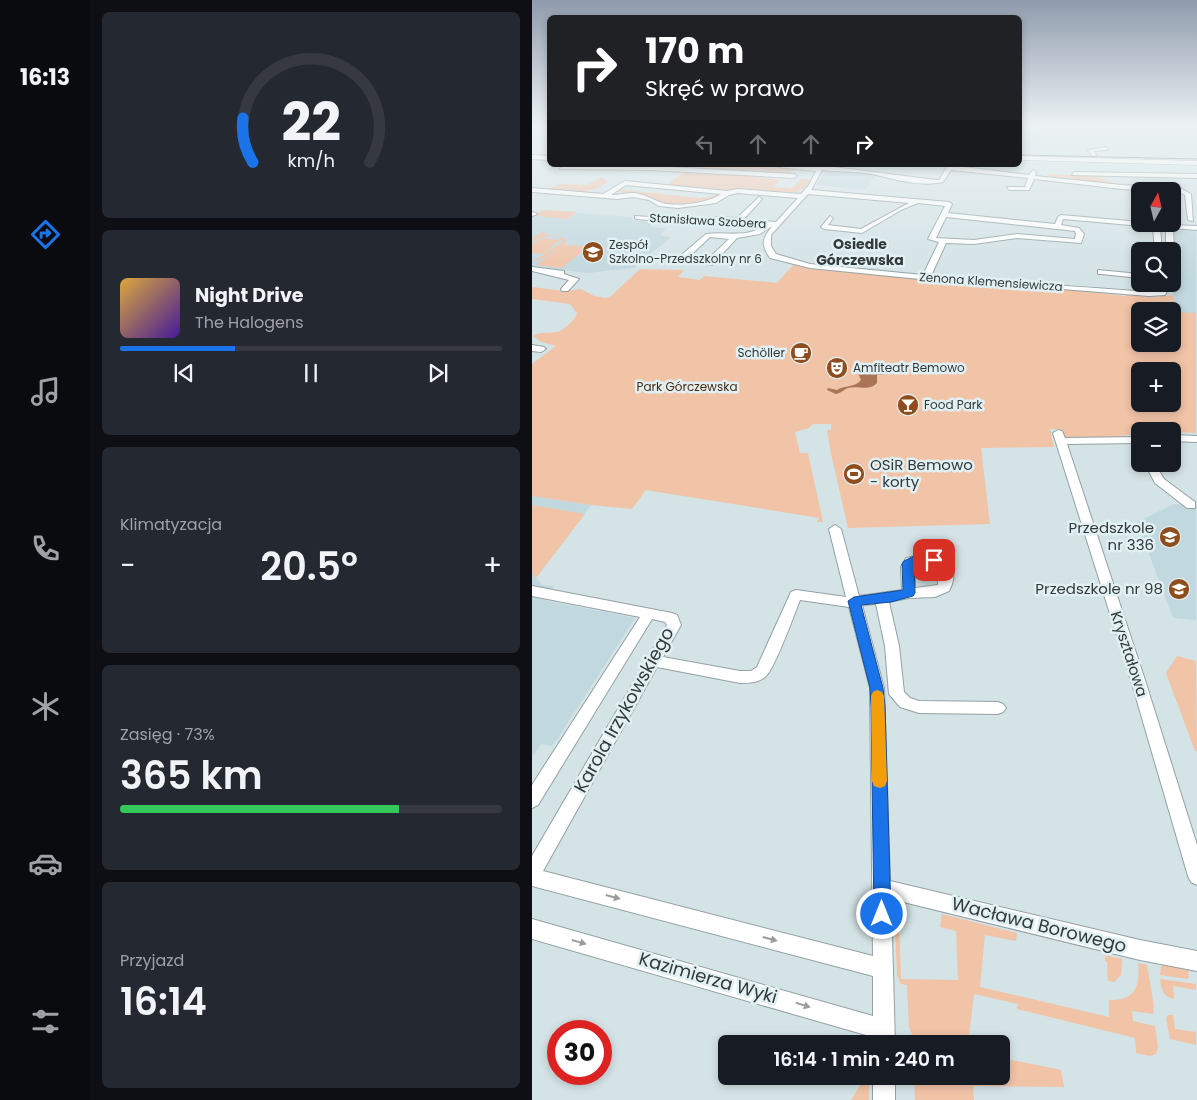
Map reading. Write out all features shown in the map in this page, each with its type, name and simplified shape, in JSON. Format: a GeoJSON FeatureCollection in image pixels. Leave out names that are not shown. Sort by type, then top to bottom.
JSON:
{"type":"FeatureCollection","features":[{"type":"Feature","properties":{"kind":"street"},"geometry":{"type":"LineString","coordinates":[[786,175],[794,176]]}},
{"type":"Feature","properties":{"kind":"street","name":"Zenona Klemensiewicza"},"geometry":{"type":"LineString","coordinates":[[816,175],[812,186],[805,194],[771,225],[766,241],[771,254],[778,258],[810,266],[1009,286],[1037,285],[1149,294],[1163,292]]}},
{"type":"Feature","properties":{"kind":"street"},"geometry":{"type":"LineString","coordinates":[[884,175],[936,182],[941,181],[945,175]]}},
{"type":"Feature","properties":{"kind":"street"},"geometry":{"type":"LineString","coordinates":[[1009,188],[1027,189],[1032,175]]}},
{"type":"Feature","properties":{"kind":"street"},"geometry":{"type":"LineString","coordinates":[[1044,175],[1182,191],[1188,194],[1193,205],[1191,220]]}},
{"type":"Feature","properties":{"kind":"street"},"geometry":{"type":"LineString","coordinates":[[1141,175],[1196,176]]}},
{"type":"Feature","properties":{"kind":"street"},"geometry":{"type":"LineString","coordinates":[[532,189],[541,182]]}},
{"type":"Feature","properties":{"kind":"street"},"geometry":{"type":"LineString","coordinates":[[604,196],[625,183],[727,193],[738,191],[805,194],[947,203],[950,205],[949,208],[932,238],[943,241],[974,242],[1017,236],[1078,241],[1080,234],[1078,229],[956,214]]}},
{"type":"Feature","properties":{"kind":"street"},"geometry":{"type":"LineString","coordinates":[[532,189],[604,196],[621,197],[633,195]]}},
{"type":"Feature","properties":{"kind":"street"},"geometry":{"type":"LineString","coordinates":[[612,191],[651,199],[660,204],[678,206],[714,202],[727,193]]}},
{"type":"Feature","properties":{"kind":"street"},"geometry":{"type":"LineString","coordinates":[[739,220],[759,199]]}},
{"type":"Feature","properties":{"kind":"street"},"geometry":{"type":"LineString","coordinates":[[830,218],[824,227],[862,230],[899,209],[919,201]]}},
{"type":"Feature","properties":{"kind":"street"},"geometry":{"type":"LineString","coordinates":[[949,208],[959,208],[956,214]]}},
{"type":"Feature","properties":{"kind":"street"},"geometry":{"type":"LineString","coordinates":[[945,215],[982,214],[984,210]]}},
{"type":"Feature","properties":{"kind":"street","name":"Stanisława Szobera"},"geometry":{"type":"LineString","coordinates":[[637,217],[694,222],[714,218],[771,225]]}},
{"type":"Feature","properties":{"kind":"street"},"geometry":{"type":"LineString","coordinates":[[1057,227],[1061,217],[1131,223]]}},
{"type":"Feature","properties":{"kind":"street"},"geometry":{"type":"LineString","coordinates":[[717,224],[771,225]]}},
{"type":"Feature","properties":{"kind":"street"},"geometry":{"type":"LineString","coordinates":[[734,238],[708,235],[682,259],[709,262],[734,238],[771,225]]}},
{"type":"Feature","properties":{"kind":"street"},"geometry":{"type":"LineString","coordinates":[[1181,227],[1196,228]]}},
{"type":"Feature","properties":{"kind":"street"},"geometry":{"type":"LineString","coordinates":[[926,278],[943,241]]}},
{"type":"Feature","properties":{"kind":"street"},"geometry":{"type":"LineString","coordinates":[[532,269],[575,279],[564,289]]}},
{"type":"Feature","properties":{"kind":"street"},"geometry":{"type":"LineString","coordinates":[[1101,272],[1131,275]]}},
{"type":"Feature","properties":{"kind":"street","name":"Kryształowa"},"geometry":{"type":"LineString","coordinates":[[1131,441],[1060,437],[1137,677],[1196,876]]}},
{"type":"Feature","properties":{"kind":"street"},"geometry":{"type":"LineString","coordinates":[[1181,438],[1196,439]]}},
{"type":"Feature","properties":{"kind":"street"},"geometry":{"type":"LineString","coordinates":[[1154,472],[1159,482],[1191,505]]}},
{"type":"Feature","properties":{"kind":"street"},"geometry":{"type":"LineString","coordinates":[[835,528],[877,688],[884,1035]]}},
{"type":"Feature","properties":{"kind":"street","name":"Karola Irzykowskiego"},"geometry":{"type":"LineString","coordinates":[[532,591],[667,617],[674,622],[672,629],[532,875]]}},
{"type":"Feature","properties":{"kind":"street"},"geometry":{"type":"LineString","coordinates":[[653,661],[750,678],[759,675],[763,670],[796,595],[854,601],[909,593]]}},
{"type":"Feature","properties":{"kind":"street"},"geometry":{"type":"LineString","coordinates":[[881,598],[892,646],[896,687],[901,699],[910,705],[918,707],[998,708]]}},
{"type":"Feature","properties":{"kind":"street"},"geometry":{"type":"LineString","coordinates":[[532,800],[648,613]]}},
{"type":"Feature","properties":{"kind":"street"},"geometry":{"type":"LineString","coordinates":[[532,875],[883,968]]}},
{"type":"Feature","properties":{"kind":"street","name":"Wacława Borowego"},"geometry":{"type":"LineString","coordinates":[[882,888],[1140,950],[1196,961]]}},
{"type":"Feature","properties":{"kind":"street","name":"Kazimierza Wyki"},"geometry":{"type":"LineString","coordinates":[[532,929],[872,1026],[883,1035]]}},
{"type":"Feature","properties":{"kind":"street"},"geometry":{"type":"LineString","coordinates":[[884,1085],[884,1100]]}},
{"type":"Feature","properties":{"kind":"shaded area"},"geometry":{"type":"Polygon","coordinates":[[[822,175],[876,175],[865,190],[817,185],[822,175]]]}},
{"type":"Feature","properties":{"kind":"shaded area","name":"Zespół Szkolno-Przedszkolny nr 6"},"geometry":{"type":"Polygon","coordinates":[[[577,213],[632,217],[632,220],[654,223],[651,227],[667,228],[660,235],[671,237],[634,268],[588,273],[532,267],[532,217],[567,219],[577,213]]]}},
{"type":"Feature","properties":{"kind":"shaded area"},"geometry":{"type":"Polygon","coordinates":[[[1181,230],[1196,231],[1196,318],[1181,316],[1181,302],[1174,302],[1173,292],[1181,292],[1181,242],[1174,242],[1173,232],[1179,233],[1181,230]]]}},
{"type":"Feature","properties":{"kind":"shaded area"},"geometry":{"type":"Polygon","coordinates":[[[879,365],[890,365],[894,370],[888,374],[877,375],[877,383],[874,386],[848,388],[836,394],[827,390],[828,388],[837,390],[859,383],[861,380],[858,373],[879,365]]]}},
{"type":"Feature","properties":{"kind":"shaded area"},"geometry":{"type":"Polygon","coordinates":[[[532,496],[591,505],[536,577],[542,585],[554,586],[544,600],[635,618],[558,738],[552,746],[541,744],[532,757],[532,496]]]}},
{"type":"Feature","properties":{"kind":"shaded area"},"geometry":{"type":"Polygon","coordinates":[[[1174,504],[1196,507],[1196,620],[1173,618],[1137,522],[1174,504]]]}},
{"type":"Feature","properties":{"kind":"green space"},"geometry":{"type":"Polygon","coordinates":[[[680,175],[749,175],[781,180],[773,187],[792,188],[801,179],[811,180],[803,189],[789,194],[745,193],[670,186],[671,181],[680,175]]]}},
{"type":"Feature","properties":{"kind":"green space"},"geometry":{"type":"Polygon","coordinates":[[[1049,175],[1094,176],[1122,186],[1068,180],[1075,178],[1055,178],[1049,175]]]}},
{"type":"Feature","properties":{"kind":"green space"},"geometry":{"type":"Polygon","coordinates":[[[601,177],[608,182],[597,189],[586,190],[583,194],[547,191],[552,187],[580,190],[554,187],[558,184],[587,185],[601,177]]]}},
{"type":"Feature","properties":{"kind":"green space"},"geometry":{"type":"Polygon","coordinates":[[[616,189],[700,198],[725,195],[714,201],[678,205],[658,203],[650,198],[614,191],[616,189]]]}},
{"type":"Feature","properties":{"kind":"green space"},"geometry":{"type":"Polygon","coordinates":[[[542,210],[577,212],[567,219],[535,216],[542,210]]]}},
{"type":"Feature","properties":{"kind":"green space"},"geometry":{"type":"Polygon","coordinates":[[[542,232],[564,238],[566,241],[564,245],[544,258],[532,262],[562,242],[560,238],[550,236],[539,238],[532,242],[532,238],[542,232]]]}},
{"type":"Feature","properties":{"kind":"green space"},"geometry":{"type":"Polygon","coordinates":[[[543,238],[560,240],[543,254],[532,253],[532,244],[543,238]]]}},
{"type":"Feature","properties":{"kind":"green space"},"geometry":{"type":"Polygon","coordinates":[[[564,245],[590,246],[561,268],[536,265],[564,245]]]}},
{"type":"Feature","properties":{"kind":"green space","name":"Park Górczewska"},"geometry":{"type":"Polygon","coordinates":[[[793,265],[1012,288],[1035,286],[1125,296],[1127,294],[1153,297],[1173,295],[1174,302],[1131,302],[1131,352],[1181,352],[1181,312],[1196,313],[1196,433],[1181,432],[1181,422],[1131,422],[1131,435],[1125,435],[1126,438],[1073,439],[1065,437],[1061,429],[1050,429],[1054,447],[981,448],[990,524],[848,528],[830,449],[827,430],[831,430],[831,424],[813,424],[809,428],[795,432],[800,453],[808,453],[823,522],[817,522],[819,518],[646,490],[632,509],[532,496],[532,364],[556,346],[541,342],[533,336],[560,331],[572,322],[577,313],[570,304],[532,299],[532,287],[564,291],[581,289],[594,296],[606,298],[611,296],[640,269],[684,270],[678,277],[700,280],[704,276],[777,283],[793,265]]]}},
{"type":"Feature","properties":{"kind":"green space"},"geometry":{"type":"Polygon","coordinates":[[[532,505],[585,514],[536,578],[532,573],[532,505]]]}},
{"type":"Feature","properties":{"kind":"green space"},"geometry":{"type":"Polygon","coordinates":[[[1177,656],[1196,661],[1197,751],[1195,751],[1166,673],[1177,656]]]}},
{"type":"Feature","properties":{"kind":"green space"},"geometry":{"type":"Polygon","coordinates":[[[942,914],[1017,933],[1016,941],[985,935],[980,987],[1109,1017],[1109,1000],[1118,1000],[1131,995],[1137,985],[1138,963],[1147,965],[1154,1006],[1153,1014],[1132,1011],[1133,1021],[1155,1026],[1158,1048],[1156,1054],[1150,1056],[1136,1053],[1135,1038],[1017,1009],[1018,1004],[974,994],[969,1035],[912,1035],[909,1027],[907,985],[901,984],[897,976],[895,922],[899,920],[901,979],[958,980],[956,931],[940,927],[942,914]]]}},
{"type":"Feature","properties":{"kind":"green space"},"geometry":{"type":"Polygon","coordinates":[[[1105,955],[1122,959],[1121,975],[1114,982],[1108,981],[1105,955]]]}},
{"type":"Feature","properties":{"kind":"green space"},"geometry":{"type":"Polygon","coordinates":[[[1164,963],[1188,968],[1189,977],[1187,979],[1160,975],[1161,967],[1164,963]]]}},
{"type":"Feature","properties":{"kind":"green space"},"geometry":{"type":"Polygon","coordinates":[[[1160,979],[1196,984],[1196,990],[1173,986],[1174,999],[1170,998],[1163,992],[1160,979]]]}},
{"type":"Feature","properties":{"kind":"green space"},"geometry":{"type":"Polygon","coordinates":[[[1168,1015],[1173,1015],[1175,1029],[1196,1032],[1196,1045],[1170,1039],[1166,1018],[1168,1015]]]}},
{"type":"Feature","properties":{"kind":"green space"},"geometry":{"type":"Polygon","coordinates":[[[1010,1060],[1061,1070],[1064,1087],[973,1086],[974,1100],[915,1100],[914,1085],[1010,1085],[1010,1060]]]}},
{"type":"Feature","properties":{"kind":"green space"},"geometry":{"type":"Polygon","coordinates":[[[860,1085],[869,1085],[869,1100],[851,1100],[860,1085]]]}},
{"type":"Feature","properties":{"kind":"slow traffic"},"geometry":{"type":"LineString","coordinates":[[877,696],[880,781]]}},
{"type":"Feature","properties":{"kind":"place","name":"Zespół Szkolno-Przedszkolny nr 6"},"geometry":{"type":"Point","coordinates":[593,252]}},
{"type":"Feature","properties":{"kind":"place","name":"Schöller"},"geometry":{"type":"Point","coordinates":[801,353]}},
{"type":"Feature","properties":{"kind":"place","name":"Amfiteatr Bemowo"},"geometry":{"type":"Point","coordinates":[837,368]}},
{"type":"Feature","properties":{"kind":"place","name":"Food Park"},"geometry":{"type":"Point","coordinates":[908,405]}},
{"type":"Feature","properties":{"kind":"place","name":"OSiR Bemowo - korty"},"geometry":{"type":"Point","coordinates":[854,474]}},
{"type":"Feature","properties":{"kind":"place","name":"Przedszkole nr 336"},"geometry":{"type":"Point","coordinates":[1170,537]}},
{"type":"Feature","properties":{"kind":"place","name":"Przedszkole nr 98"},"geometry":{"type":"Point","coordinates":[1179,589]}},
{"type":"Feature","properties":{"kind":"district","name":"Osiedle Górczewska"},"geometry":{"type":"Point","coordinates":[860,252]}},
{"type":"Feature","properties":{"kind":"route"},"geometry":{"type":"LineString","coordinates":[[882,914],[877,688],[854,601],[909,593],[907,567],[910,561],[934,560]]}}]}
